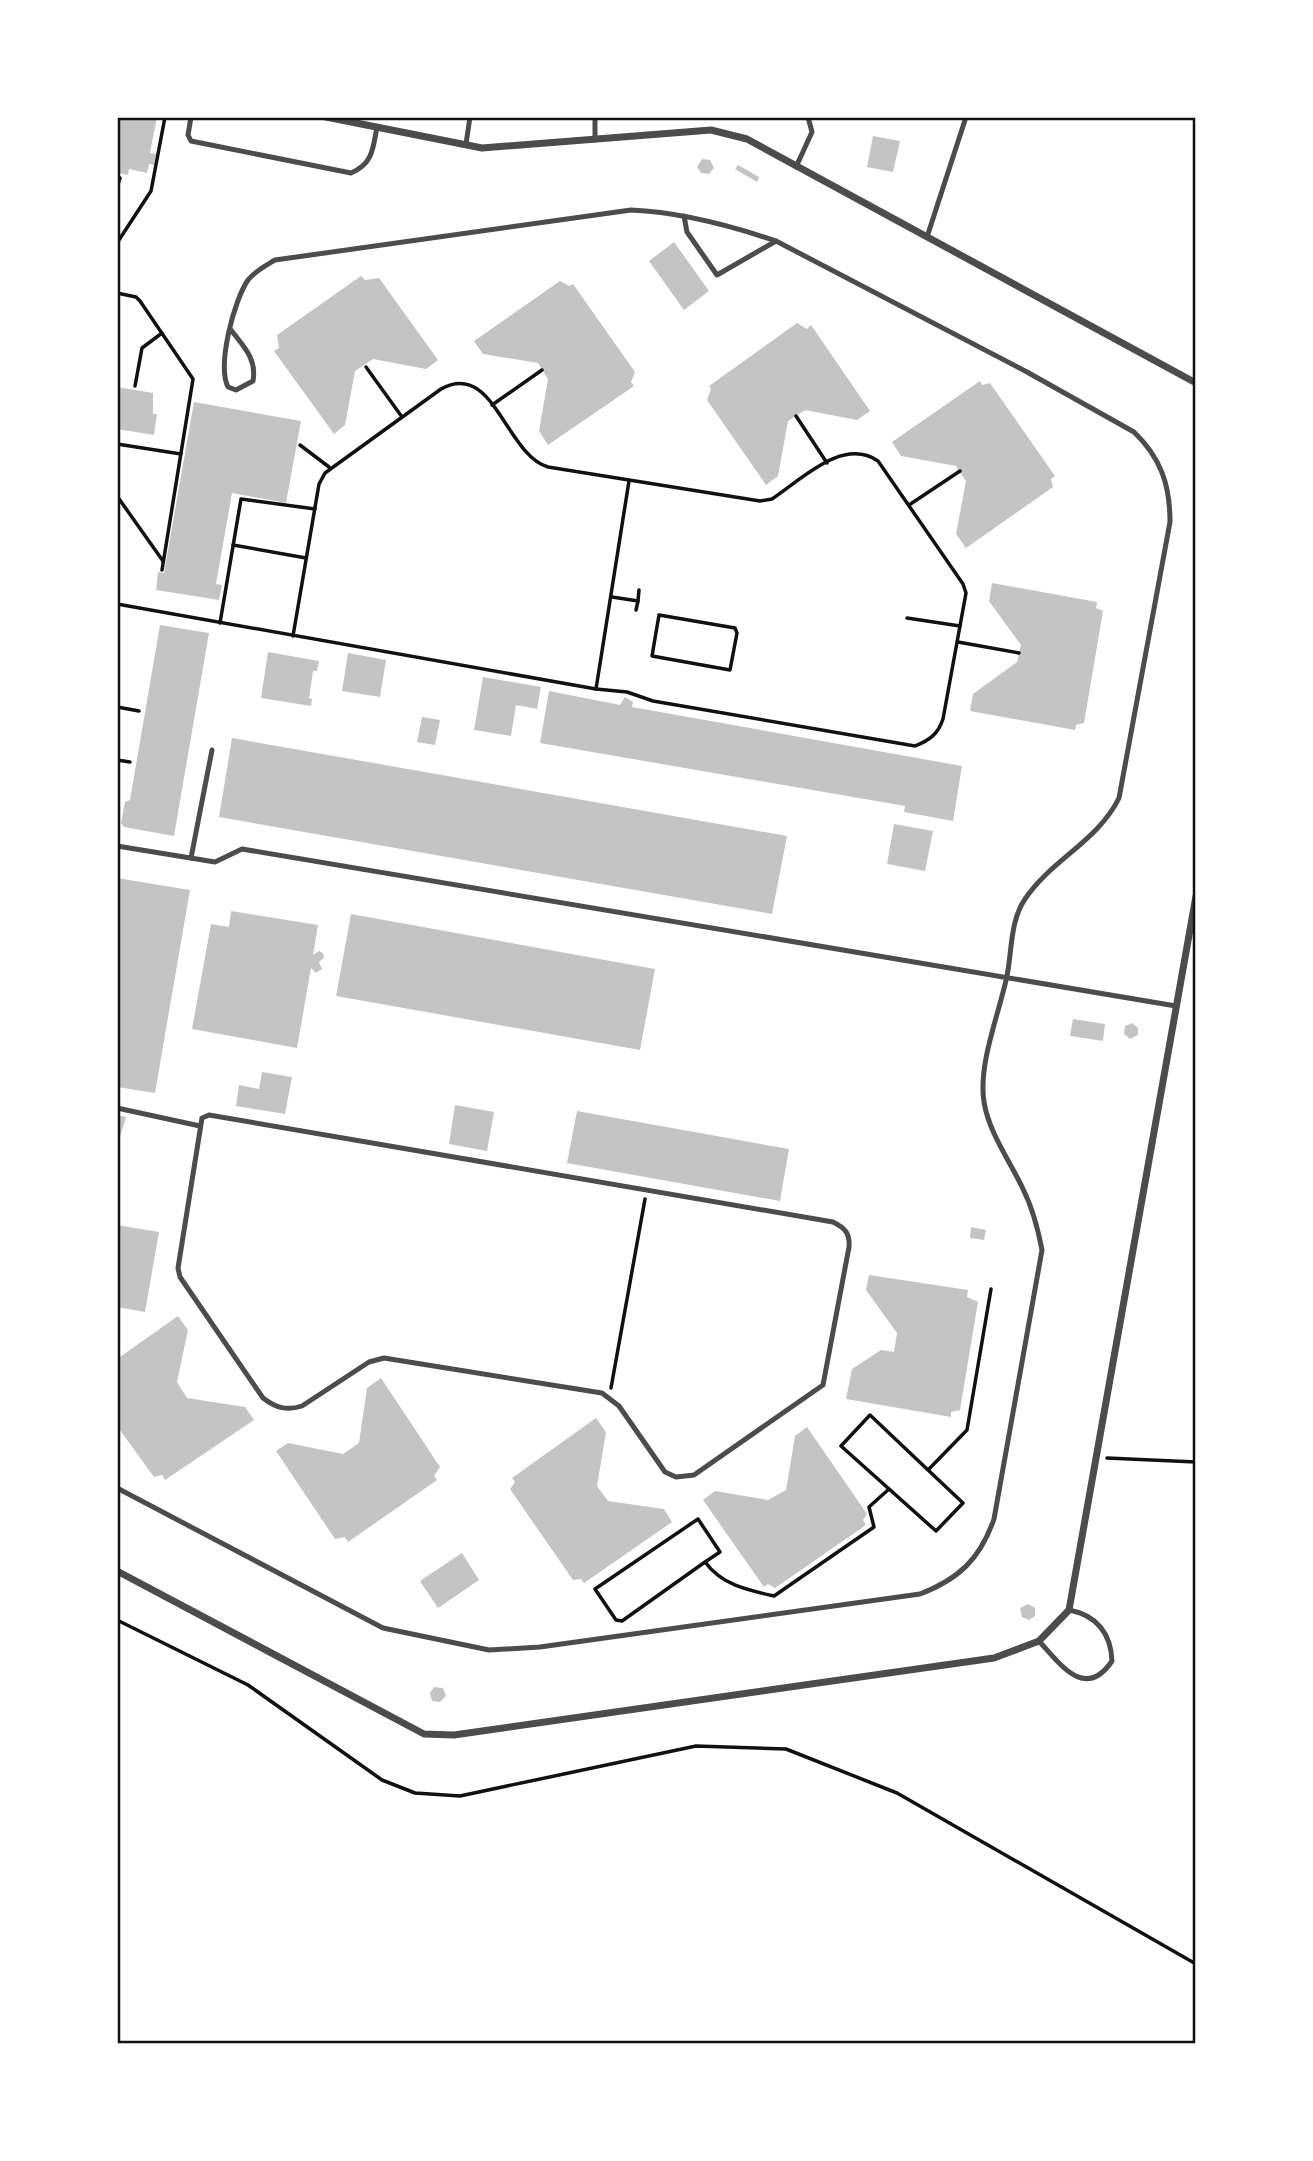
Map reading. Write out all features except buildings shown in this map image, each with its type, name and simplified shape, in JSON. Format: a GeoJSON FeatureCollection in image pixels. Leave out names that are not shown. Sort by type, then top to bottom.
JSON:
{"type":"FeatureCollection","features":[{"type":"Feature","properties":{"kind":"street"},"geometry":{"type":"LineString","coordinates":[[326,117],[482,148],[711,130],[747,139],[1196,383]]}},
{"type":"Feature","properties":{"kind":"street"},"geometry":{"type":"LineString","coordinates":[[117,1571],[424,1734],[454,1735],[994,1658],[1039,1641],[1069,1610],[1196,896]]}},
{"type":"Feature","properties":{"kind":"lane"},"geometry":{"type":"LineString","coordinates":[[191,117],[188,135],[191,141],[351,173],[363,168],[370,159],[377,127]]}},
{"type":"Feature","properties":{"kind":"lane"},"geometry":{"type":"LineString","coordinates":[[466,144],[470,117]]}},
{"type":"Feature","properties":{"kind":"lane"},"geometry":{"type":"LineString","coordinates":[[594,140],[595,117]]}},
{"type":"Feature","properties":{"kind":"lane"},"geometry":{"type":"LineString","coordinates":[[796,167],[813,132],[808,117]]}},
{"type":"Feature","properties":{"kind":"lane"},"geometry":{"type":"LineString","coordinates":[[927,239],[966,117]]}},
{"type":"Feature","properties":{"kind":"lane"},"geometry":{"type":"LineString","coordinates":[[117,1488],[383,1628],[489,1650],[540,1647],[919,1594],[959,1576],[974,1562],[986,1543],[994,1519],[1042,1250],[1033,1212],[989,1124],[983,1100],[992,1035],[1006,977],[1015,918],[1024,899],[1047,872],[1103,824],[1112,811],[1124,782],[1170,522],[1170,497],[1165,477],[1147,445],[1134,432],[1027,372],[776,241],[734,227],[684,216],[631,210],[282,258],[261,268],[243,288],[231,330],[223,366],[228,387],[236,390],[245,388],[253,381],[255,369],[245,347],[231,330]]}},
{"type":"Feature","properties":{"kind":"lane"},"geometry":{"type":"LineString","coordinates":[[684,216],[687,232],[718,275],[776,241]]}},
{"type":"Feature","properties":{"kind":"lane"},"geometry":{"type":"LineString","coordinates":[[191,858],[212,750]]}},
{"type":"Feature","properties":{"kind":"lane"},"geometry":{"type":"LineString","coordinates":[[117,846],[215,862],[242,849],[1176,1006]]}},
{"type":"Feature","properties":{"kind":"lane"},"geometry":{"type":"LineString","coordinates":[[117,1108],[200,1126]]}},
{"type":"Feature","properties":{"kind":"lane"},"geometry":{"type":"LineString","coordinates":[[209,1115],[832,1222],[844,1227],[850,1236],[828,1374],[815,1393],[694,1475],[685,1477],[665,1472],[620,1406],[609,1397],[384,1358],[369,1362],[302,1406],[293,1409],[273,1405],[263,1398],[180,1276],[178,1268],[200,1126],[202,1118],[209,1115]]}},
{"type":"Feature","properties":{"kind":"lane"},"geometry":{"type":"LineString","coordinates":[[1039,1641],[1066,1672],[1077,1677],[1095,1677],[1105,1671],[1112,1661],[1107,1635],[1096,1622],[1082,1612],[1069,1610]]}},
{"type":"Feature","properties":{"kind":"path"},"geometry":{"type":"LineString","coordinates":[[117,243],[151,191],[165,117]]}},
{"type":"Feature","properties":{"kind":"path"},"geometry":{"type":"LineString","coordinates":[[117,187],[120,178]]}},
{"type":"Feature","properties":{"kind":"path"},"geometry":{"type":"LineString","coordinates":[[117,293],[136,297],[193,379],[162,570]]}},
{"type":"Feature","properties":{"kind":"path"},"geometry":{"type":"LineString","coordinates":[[135,386],[142,348],[163,333]]}},
{"type":"Feature","properties":{"kind":"path"},"geometry":{"type":"LineString","coordinates":[[366,367],[402,417]]}},
{"type":"Feature","properties":{"kind":"path"},"geometry":{"type":"LineString","coordinates":[[492,405],[542,370]]}},
{"type":"Feature","properties":{"kind":"path"},"geometry":{"type":"LineString","coordinates":[[117,604],[220,623],[596,690],[628,692],[653,701],[915,746],[929,740],[939,731],[965,603],[963,583],[878,461],[868,455],[848,452],[772,499],[760,502],[629,481],[536,463],[528,457],[492,405],[472,384],[462,382],[442,389],[330,467],[319,484],[293,636]]}},
{"type":"Feature","properties":{"kind":"path"},"geometry":{"type":"LineString","coordinates":[[796,416],[827,463]]}},
{"type":"Feature","properties":{"kind":"path"},"geometry":{"type":"LineString","coordinates":[[117,443],[182,454]]}},
{"type":"Feature","properties":{"kind":"path"},"geometry":{"type":"LineString","coordinates":[[300,445],[330,467]]}},
{"type":"Feature","properties":{"kind":"path"},"geometry":{"type":"LineString","coordinates":[[908,505],[960,471]]}},
{"type":"Feature","properties":{"kind":"path"},"geometry":{"type":"LineString","coordinates":[[596,690],[629,481]]}},
{"type":"Feature","properties":{"kind":"path"},"geometry":{"type":"LineString","coordinates":[[117,496],[163,561]]}},
{"type":"Feature","properties":{"kind":"path"},"geometry":{"type":"LineString","coordinates":[[220,623],[242,499],[316,509]]}},
{"type":"Feature","properties":{"kind":"path"},"geometry":{"type":"LineString","coordinates":[[233,545],[306,558]]}},
{"type":"Feature","properties":{"kind":"path"},"geometry":{"type":"LineString","coordinates":[[636,610],[639,590]]}},
{"type":"Feature","properties":{"kind":"path"},"geometry":{"type":"LineString","coordinates":[[612,597],[638,601]]}},
{"type":"Feature","properties":{"kind":"path"},"geometry":{"type":"LineString","coordinates":[[659,615],[735,628],[737,633],[730,670],[652,656],[659,615]]}},
{"type":"Feature","properties":{"kind":"path"},"geometry":{"type":"LineString","coordinates":[[907,618],[961,626]]}},
{"type":"Feature","properties":{"kind":"path"},"geometry":{"type":"LineString","coordinates":[[958,642],[1019,653]]}},
{"type":"Feature","properties":{"kind":"path"},"geometry":{"type":"LineString","coordinates":[[117,707],[139,711]]}},
{"type":"Feature","properties":{"kind":"path"},"geometry":{"type":"LineString","coordinates":[[117,760],[130,762]]}},
{"type":"Feature","properties":{"kind":"path"},"geometry":{"type":"LineString","coordinates":[[609,1397],[646,1190]]}},
{"type":"Feature","properties":{"kind":"path"},"geometry":{"type":"LineString","coordinates":[[928,1470],[967,1430],[991,1289]]}},
{"type":"Feature","properties":{"kind":"path"},"geometry":{"type":"LineString","coordinates":[[870,1415],[928,1470],[963,1503],[936,1531],[842,1446],[870,1415]]}},
{"type":"Feature","properties":{"kind":"path"},"geometry":{"type":"LineString","coordinates":[[1096,1457],[1196,1462]]}},
{"type":"Feature","properties":{"kind":"path"},"geometry":{"type":"LineString","coordinates":[[705,1562],[720,1579],[746,1590],[774,1596],[874,1527],[869,1507],[890,1489]]}},
{"type":"Feature","properties":{"kind":"path"},"geometry":{"type":"LineString","coordinates":[[698,1519],[720,1552],[705,1562],[622,1621],[616,1620],[595,1589],[698,1519]]}},
{"type":"Feature","properties":{"kind":"path"},"geometry":{"type":"LineString","coordinates":[[117,1620],[248,1685],[382,1780],[415,1793],[460,1796],[696,1746],[786,1749],[897,1793],[1196,1964]]}}]}
